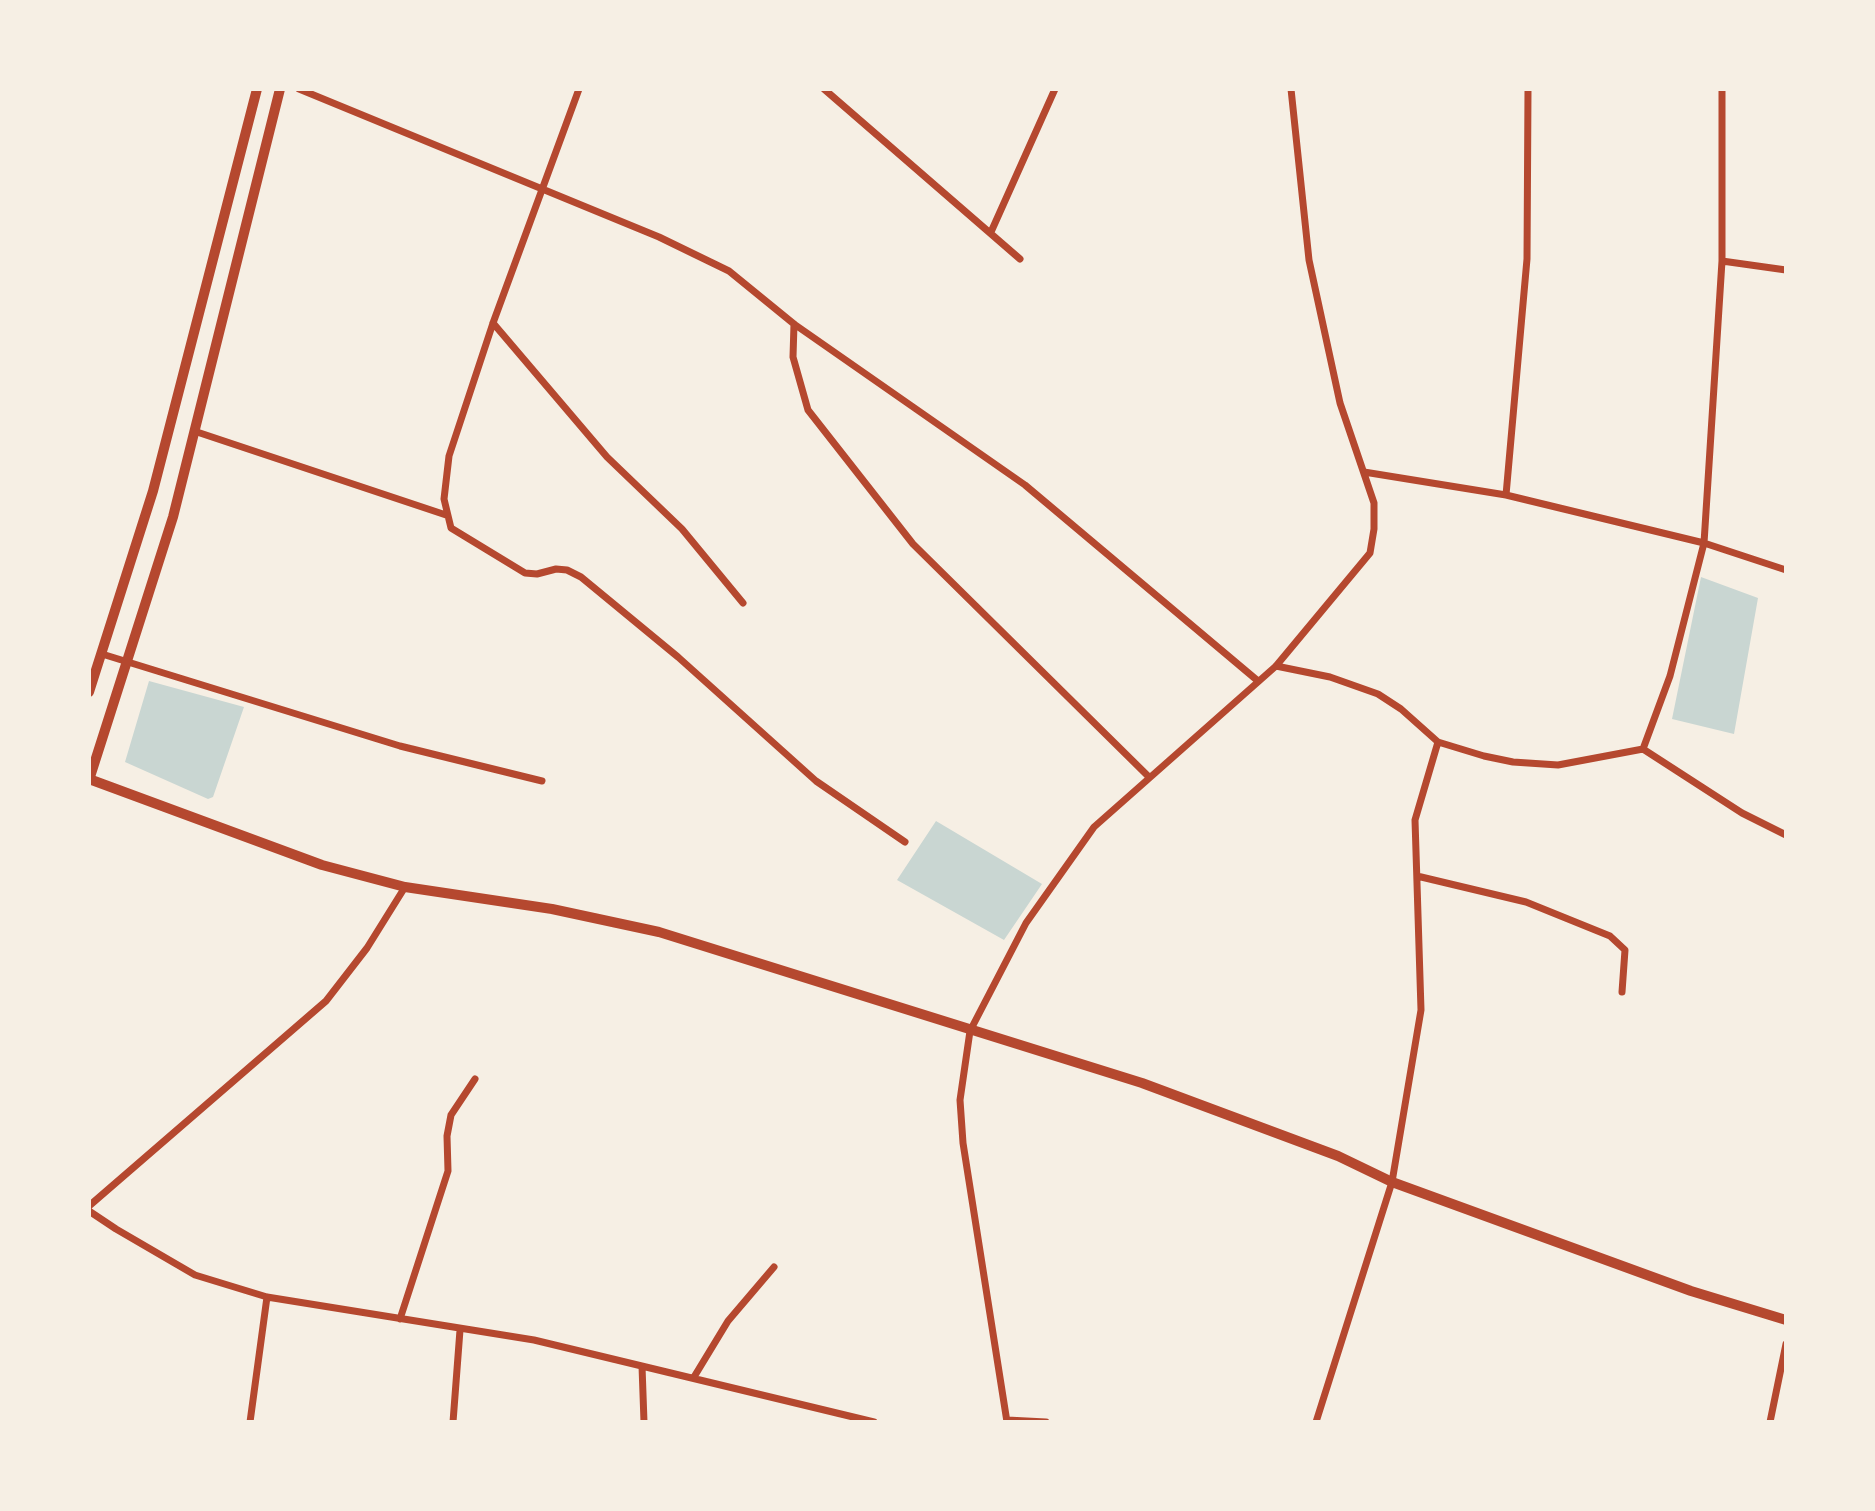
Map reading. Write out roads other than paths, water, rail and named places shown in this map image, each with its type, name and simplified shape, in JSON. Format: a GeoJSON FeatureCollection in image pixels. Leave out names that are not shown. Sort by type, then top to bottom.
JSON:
{"type":"FeatureCollection","features":[{"type":"Feature","properties":{"kind":"main road"},"geometry":{"type":"LineString","coordinates":[[89,692],[164,451],[257,89]]}},
{"type":"Feature","properties":{"kind":"main road"},"geometry":{"type":"LineString","coordinates":[[89,779],[129,663],[173,517],[280,89]]}},
{"type":"Feature","properties":{"kind":"street"},"geometry":{"type":"LineString","coordinates":[[299,89],[697,254],[729,271],[794,324],[1025,485],[1258,681]]}},
{"type":"Feature","properties":{"kind":"street"},"geometry":{"type":"LineString","coordinates":[[579,89],[449,456],[444,499],[451,528],[463,538],[525,573],[537,574],[556,569],[567,570],[580,577],[678,657],[816,782],[905,842]]}},
{"type":"Feature","properties":{"kind":"street"},"geometry":{"type":"LineString","coordinates":[[824,89],[1020,259]]}},
{"type":"Feature","properties":{"kind":"street"},"geometry":{"type":"LineString","coordinates":[[991,232],[1055,89]]}},
{"type":"Feature","properties":{"kind":"street"},"geometry":{"type":"LineString","coordinates":[[1046,1422],[1007,1421],[963,1143],[960,1100],[970,1031],[1026,923],[1094,827],[1276,666],[1370,552],[1374,529],[1374,503],[1340,404],[1309,260],[1291,89]]}},
{"type":"Feature","properties":{"kind":"street"},"geometry":{"type":"LineString","coordinates":[[1506,495],[1527,259],[1528,89]]}},
{"type":"Feature","properties":{"kind":"street"},"geometry":{"type":"LineString","coordinates":[[1643,750],[1670,676],[1704,543],[1722,261],[1722,89]]}},
{"type":"Feature","properties":{"kind":"street"},"geometry":{"type":"LineString","coordinates":[[1722,261],[1786,270]]}},
{"type":"Feature","properties":{"kind":"street"},"geometry":{"type":"LineString","coordinates":[[494,323],[607,457],[682,529],[743,603]]}},
{"type":"Feature","properties":{"kind":"street"},"geometry":{"type":"LineString","coordinates":[[794,324],[793,357],[808,410],[913,544],[1149,776]]}},
{"type":"Feature","properties":{"kind":"street"},"geometry":{"type":"LineString","coordinates":[[194,431],[446,515]]}},
{"type":"Feature","properties":{"kind":"street"},"geometry":{"type":"LineString","coordinates":[[1364,472],[1506,495],[1704,543],[1786,570]]}},
{"type":"Feature","properties":{"kind":"street"},"geometry":{"type":"LineString","coordinates":[[102,654],[400,746],[542,781]]}},
{"type":"Feature","properties":{"kind":"street"},"geometry":{"type":"LineString","coordinates":[[1276,666],[1331,677],[1378,694],[1401,709],[1438,742],[1513,762],[1558,765],[1643,750],[1742,813],[1786,835]]}},
{"type":"Feature","properties":{"kind":"street"},"geometry":{"type":"LineString","coordinates":[[1316,1422],[1392,1182],[1421,1010],[1415,820],[1438,742]]}},
{"type":"Feature","properties":{"kind":"street"},"geometry":{"type":"LineString","coordinates":[[89,779],[271,848],[405,887],[552,909],[659,932],[1142,1083],[1338,1156],[1392,1182],[1691,1292],[1786,1320]]}},
{"type":"Feature","properties":{"kind":"street"},"geometry":{"type":"LineString","coordinates":[[1417,876],[1526,902],[1610,936],[1625,950],[1622,992]]}},
{"type":"Feature","properties":{"kind":"street"},"geometry":{"type":"LineString","coordinates":[[405,887],[367,948],[326,1001],[89,1208],[116,1229],[195,1275],[267,1297],[534,1340],[874,1422]]}},
{"type":"Feature","properties":{"kind":"street"},"geometry":{"type":"LineString","coordinates":[[400,1318],[448,1171],[447,1136],[452,1115],[475,1079]]}},
{"type":"Feature","properties":{"kind":"street"},"geometry":{"type":"LineString","coordinates":[[694,1377],[728,1321],[774,1267]]}},
{"type":"Feature","properties":{"kind":"street"},"geometry":{"type":"LineString","coordinates":[[250,1422],[267,1297]]}},
{"type":"Feature","properties":{"kind":"street"},"geometry":{"type":"LineString","coordinates":[[453,1422],[460,1330]]}},
{"type":"Feature","properties":{"kind":"street"},"geometry":{"type":"LineString","coordinates":[[1770,1422],[1786,1344]]}},
{"type":"Feature","properties":{"kind":"street"},"geometry":{"type":"LineString","coordinates":[[642,1366],[644,1422]]}}]}
